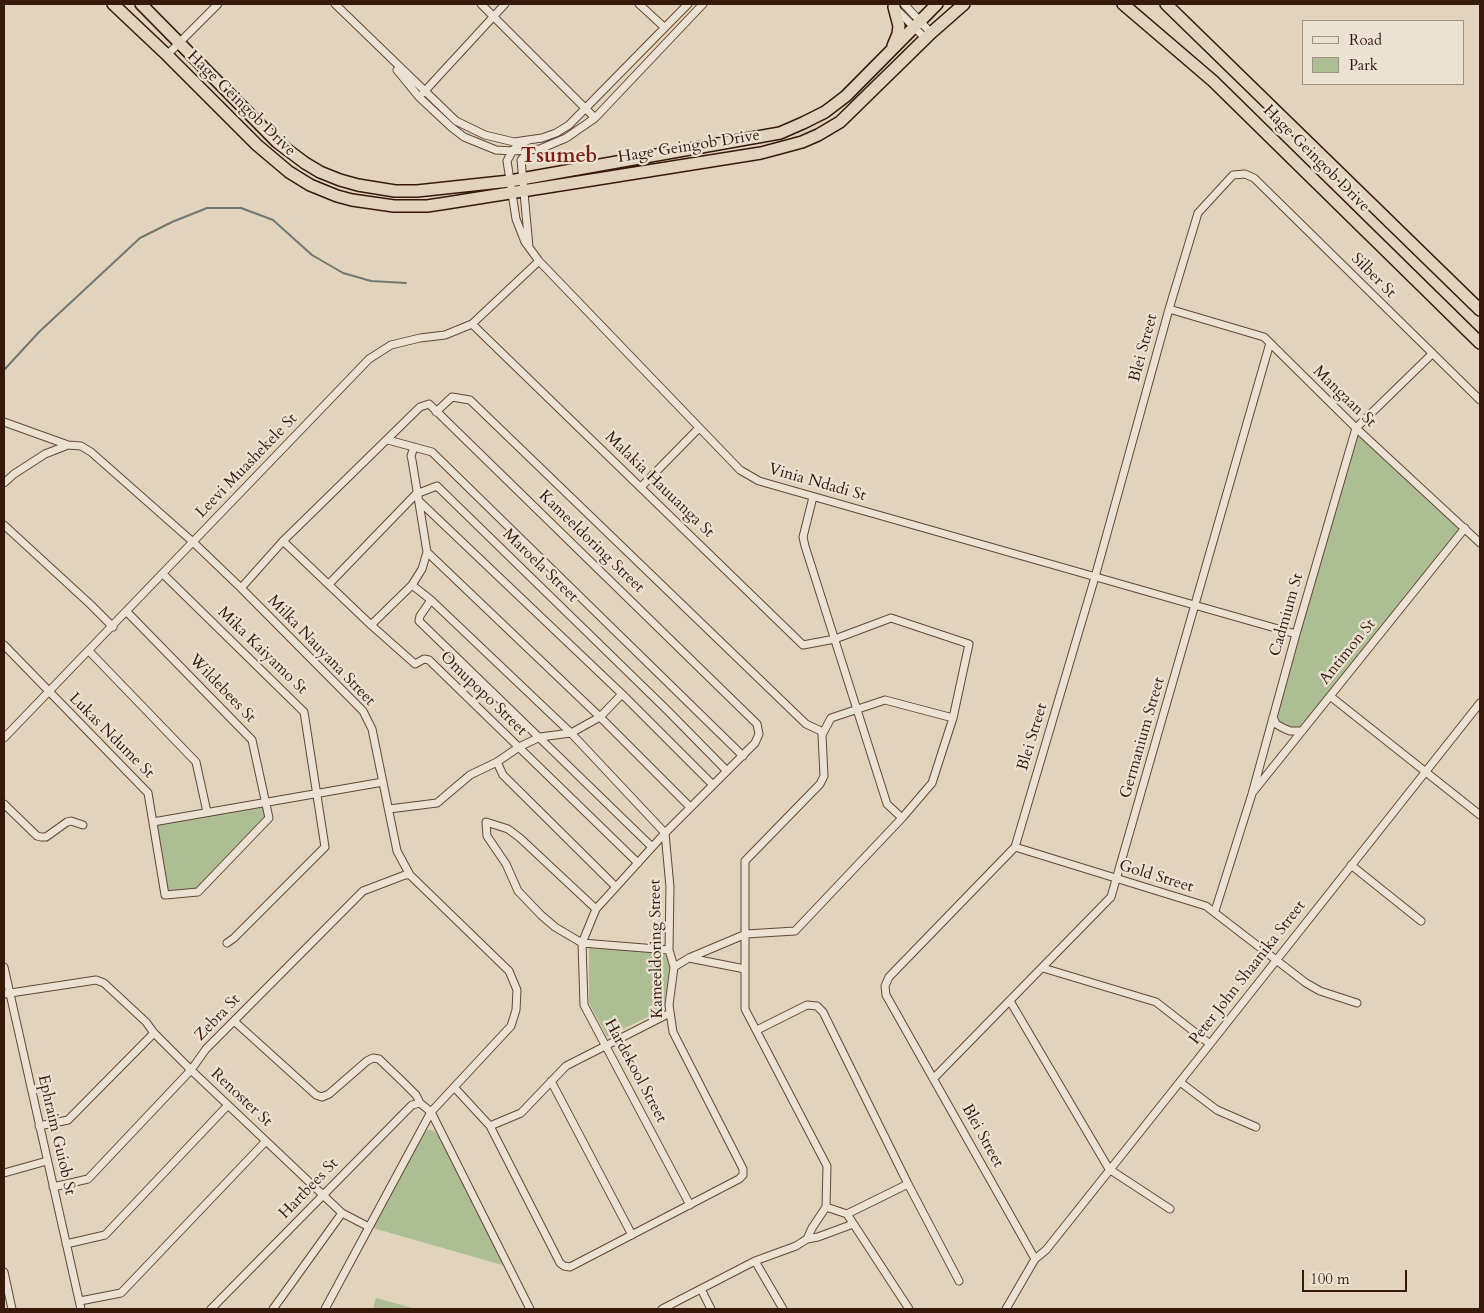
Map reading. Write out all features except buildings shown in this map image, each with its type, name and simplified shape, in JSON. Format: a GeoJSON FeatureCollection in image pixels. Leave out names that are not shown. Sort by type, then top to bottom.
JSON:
{"type":"FeatureCollection","features":[{"type":"Feature","properties":{"kind":"highway","name":"Hage Geingob Drive"},"geometry":{"type":"LineString","coordinates":[[113,4],[266,154],[310,185],[352,200],[384,205],[428,206],[511,187],[524,178],[780,133],[818,116],[846,96],[937,4]]}},
{"type":"Feature","properties":{"kind":"highway","name":"Hage Geingob Drive"},"geometry":{"type":"LineString","coordinates":[[140,4],[277,142],[304,163],[320,172],[358,185],[417,191],[511,187],[525,190],[761,152],[802,142],[840,122],[928,36],[964,4]]}},
{"type":"Feature","properties":{"kind":"highway","name":"Hage Geingob Drive"},"geometry":{"type":"LineString","coordinates":[[1123,4],[1214,81],[1480,343]]}},
{"type":"Feature","properties":{"kind":"highway","name":"Hage Geingob Drive"},"geometry":{"type":"LineString","coordinates":[[1166,4],[1480,310]]}},
{"type":"Feature","properties":{"kind":"highway"},"geometry":{"type":"LineString","coordinates":[[890,52],[898,34],[899,26],[896,5]]}},
{"type":"Feature","properties":{"kind":"street"},"geometry":{"type":"LineString","coordinates":[[167,55],[218,4]]}},
{"type":"Feature","properties":{"kind":"street"},"geometry":{"type":"LineString","coordinates":[[335,4],[375,42],[451,127],[464,136],[504,154],[508,161]]}},
{"type":"Feature","properties":{"kind":"street"},"geometry":{"type":"LineString","coordinates":[[481,4],[595,118]]}},
{"type":"Feature","properties":{"kind":"street"},"geometry":{"type":"LineString","coordinates":[[422,94],[505,4]]}},
{"type":"Feature","properties":{"kind":"street"},"geometry":{"type":"LineString","coordinates":[[639,4],[664,27]]}},
{"type":"Feature","properties":{"kind":"street"},"geometry":{"type":"LineString","coordinates":[[508,161],[515,148],[529,140],[542,138],[569,126],[688,4]]}},
{"type":"Feature","properties":{"kind":"street"},"geometry":{"type":"LineString","coordinates":[[496,150],[515,148],[529,151],[552,145],[566,138],[595,118],[703,4]]}},
{"type":"Feature","properties":{"kind":"street"},"geometry":{"type":"LineString","coordinates":[[896,5],[918,24],[928,36]]}},
{"type":"Feature","properties":{"kind":"street"},"geometry":{"type":"LineString","coordinates":[[422,94],[456,121],[472,130],[501,139],[515,148],[521,160],[524,178],[530,249]]}},
{"type":"Feature","properties":{"kind":"street"},"geometry":{"type":"LineString","coordinates":[[521,160],[529,151]]}},
{"type":"Feature","properties":{"kind":"street","name":"Vinia Ndadi St"},"geometry":{"type":"LineString","coordinates":[[508,161],[516,219],[525,242],[539,261],[740,470],[759,481],[1296,634]]}},
{"type":"Feature","properties":{"kind":"street","name":"Blei Street"},"geometry":{"type":"LineString","coordinates":[[1035,1259],[886,995],[885,986],[889,977],[1015,847],[1095,577],[1169,309],[1198,213],[1233,175],[1245,174]]}},
{"type":"Feature","properties":{"kind":"street","name":"Silber St"},"geometry":{"type":"LineString","coordinates":[[1245,174],[1254,178],[1480,400]]}},
{"type":"Feature","properties":{"kind":"street","name":"Leevi Muashekele St"},"geometry":{"type":"LineString","coordinates":[[4,738],[369,360],[391,345],[420,338],[446,335],[472,324],[539,261]]}},
{"type":"Feature","properties":{"kind":"street","name":"Mangaan St"},"geometry":{"type":"LineString","coordinates":[[1169,309],[1260,334],[1356,428],[1480,543]]}},
{"type":"Feature","properties":{"kind":"street","name":"Malakia Hauuanga St"},"geometry":{"type":"LineString","coordinates":[[472,324],[803,644],[835,639]]}},
{"type":"Feature","properties":{"kind":"street","name":"Germanium Street"},"geometry":{"type":"LineString","coordinates":[[934,1078],[1108,901],[1113,893],[1270,343]]}},
{"type":"Feature","properties":{"kind":"street","name":"Cadmium St"},"geometry":{"type":"LineString","coordinates":[[1215,911],[1252,794],[1356,428],[1432,354]]}},
{"type":"Feature","properties":{"kind":"street"},"geometry":{"type":"LineString","coordinates":[[241,588],[283,542],[424,405],[429,404],[436,412],[452,397],[470,400],[806,724],[823,732]]}},
{"type":"Feature","properties":{"kind":"street","name":"Kameeldoring Street"},"geometry":{"type":"LineString","coordinates":[[436,412],[505,476],[757,724],[759,734],[755,743],[743,756],[665,833],[670,887],[669,950],[674,967],[669,1005],[673,1032],[743,1169],[743,1175],[739,1179],[570,1267],[564,1266],[560,1263],[490,1126],[454,1087]]}},
{"type":"Feature","properties":{"kind":"street"},"geometry":{"type":"LineString","coordinates":[[4,422],[68,445]]}},
{"type":"Feature","properties":{"kind":"street"},"geometry":{"type":"LineString","coordinates":[[641,487],[698,428]]}},
{"type":"Feature","properties":{"kind":"street"},"geometry":{"type":"LineString","coordinates":[[388,440],[432,452],[743,756]]}},
{"type":"Feature","properties":{"kind":"street"},"geometry":{"type":"LineString","coordinates":[[4,483],[14,474],[45,454],[68,445]]}},
{"type":"Feature","properties":{"kind":"street","name":"Milka Nauyana Street"},"geometry":{"type":"LineString","coordinates":[[68,445],[81,446],[91,452],[193,542],[363,711],[372,729],[397,851],[410,875],[509,971],[517,990],[516,1010],[511,1026],[431,1112],[325,1309]]}},
{"type":"Feature","properties":{"kind":"street"},"geometry":{"type":"LineString","coordinates":[[371,625],[412,585],[422,569],[427,552],[411,456],[414,447]]}},
{"type":"Feature","properties":{"kind":"street","name":"Maroela Street"},"geometry":{"type":"LineString","coordinates":[[418,498],[434,486],[439,488],[727,771]]}},
{"type":"Feature","properties":{"kind":"street"},"geometry":{"type":"LineString","coordinates":[[813,496],[803,537],[887,804],[902,818]]}},
{"type":"Feature","properties":{"kind":"street"},"geometry":{"type":"LineString","coordinates":[[329,584],[418,498]]}},
{"type":"Feature","properties":{"kind":"street"},"geometry":{"type":"LineString","coordinates":[[418,498],[622,694],[713,785]]}},
{"type":"Feature","properties":{"kind":"street"},"geometry":{"type":"LineString","coordinates":[[4,526],[113,627]]}},
{"type":"Feature","properties":{"kind":"street","name":"Antimon St"},"geometry":{"type":"LineString","coordinates":[[1252,794],[1465,528]]}},
{"type":"Feature","properties":{"kind":"street","name":"Omupopo Street"},"geometry":{"type":"LineString","coordinates":[[283,542],[415,664],[424,659],[429,660],[638,863]]}},
{"type":"Feature","properties":{"kind":"street"},"geometry":{"type":"LineString","coordinates":[[427,552],[600,717],[690,807]]}},
{"type":"Feature","properties":{"kind":"street","name":"Mika Kaiyamo St"},"geometry":{"type":"LineString","coordinates":[[163,574],[303,711],[325,847],[233,940],[227,943]]}},
{"type":"Feature","properties":{"kind":"street"},"geometry":{"type":"LineString","coordinates":[[412,585],[431,600],[571,733],[665,833],[596,909],[582,943]]}},
{"type":"Feature","properties":{"kind":"street"},"geometry":{"type":"LineString","coordinates":[[431,600],[420,616],[419,621],[652,848]]}},
{"type":"Feature","properties":{"kind":"street","name":"Wildebees St"},"geometry":{"type":"LineString","coordinates":[[127,612],[251,738],[269,818],[198,892],[167,895]]}},
{"type":"Feature","properties":{"kind":"street"},"geometry":{"type":"LineString","coordinates":[[674,967],[689,958],[746,934],[795,931],[931,786],[953,718],[970,645],[892,618],[835,639]]}},
{"type":"Feature","properties":{"kind":"street","name":"Lukas Ndume St"},"geometry":{"type":"LineString","coordinates":[[4,645],[146,790],[167,895]]}},
{"type":"Feature","properties":{"kind":"street"},"geometry":{"type":"LineString","coordinates":[[89,652],[196,762],[207,812]]}},
{"type":"Feature","properties":{"kind":"street"},"geometry":{"type":"LineString","coordinates":[[389,809],[436,803],[470,775],[497,762],[519,747],[540,737],[571,733],[600,717],[622,694]]}},
{"type":"Feature","properties":{"kind":"street"},"geometry":{"type":"LineString","coordinates":[[1330,696],[1480,815]]}},
{"type":"Feature","properties":{"kind":"street"},"geometry":{"type":"LineString","coordinates":[[807,1239],[826,1208],[828,1166],[745,1009],[745,861],[820,784],[824,776],[822,735],[831,718],[885,700],[953,718]]}},
{"type":"Feature","properties":{"kind":"street","name":"Peter John Shaanika Street"},"geometry":{"type":"LineString","coordinates":[[1006,1309],[1035,1259],[1046,1250],[1480,703]]}},
{"type":"Feature","properties":{"kind":"street"},"geometry":{"type":"LineString","coordinates":[[1273,717],[1276,724],[1290,732],[1302,731]]}},
{"type":"Feature","properties":{"kind":"street"},"geometry":{"type":"LineString","coordinates":[[497,762],[503,774],[615,886]]}},
{"type":"Feature","properties":{"kind":"street"},"geometry":{"type":"LineString","coordinates":[[153,822],[383,782]]}},
{"type":"Feature","properties":{"kind":"street"},"geometry":{"type":"LineString","coordinates":[[4,804],[41,838],[46,837],[67,822],[82,825]]}},
{"type":"Feature","properties":{"kind":"street"},"geometry":{"type":"LineString","coordinates":[[596,909],[520,838],[508,829],[486,822],[487,836],[506,864],[518,891],[555,927],[582,943],[669,950]]}},
{"type":"Feature","properties":{"kind":"street","name":"Gold Street"},"geometry":{"type":"LineString","coordinates":[[1015,847],[1206,906],[1320,991],[1357,1003]]}},
{"type":"Feature","properties":{"kind":"street"},"geometry":{"type":"LineString","coordinates":[[1351,865],[1421,921]]}},
{"type":"Feature","properties":{"kind":"street","name":"Zebra St"},"geometry":{"type":"LineString","coordinates":[[53,1187],[88,1179],[191,1070],[206,1049],[363,891],[405,875],[410,875]]}},
{"type":"Feature","properties":{"kind":"street","name":"Hardekool Street"},"geometry":{"type":"LineString","coordinates":[[582,943],[584,1005],[690,1205]]}},
{"type":"Feature","properties":{"kind":"street"},"geometry":{"type":"LineString","coordinates":[[689,958],[745,969]]}},
{"type":"Feature","properties":{"kind":"street","name":"Ephraim Guiob St"},"geometry":{"type":"LineString","coordinates":[[4,967],[7,994],[81,1309]]}},
{"type":"Feature","properties":{"kind":"street"},"geometry":{"type":"LineString","coordinates":[[1042,968],[1156,1002],[1210,1044]]}},
{"type":"Feature","properties":{"kind":"street","name":"Renoster St"},"geometry":{"type":"LineString","coordinates":[[7,994],[101,981],[146,1022],[154,1033],[191,1070],[342,1213],[369,1227]]}},
{"type":"Feature","properties":{"kind":"street"},"geometry":{"type":"LineString","coordinates":[[1010,1001],[1109,1169],[1170,1209]]}},
{"type":"Feature","properties":{"kind":"street"},"geometry":{"type":"LineString","coordinates":[[757,1030],[807,1005],[817,1006],[824,1012],[908,1184],[959,1281]]}},
{"type":"Feature","properties":{"kind":"street"},"geometry":{"type":"LineString","coordinates":[[490,1126],[521,1112],[566,1066],[670,1013]]}},
{"type":"Feature","properties":{"kind":"street"},"geometry":{"type":"LineString","coordinates":[[234,1021],[316,1095],[322,1097],[329,1094],[366,1061],[373,1058],[379,1059],[403,1082],[416,1095],[420,1103],[431,1112],[530,1309]]}},
{"type":"Feature","properties":{"kind":"street"},"geometry":{"type":"LineString","coordinates":[[39,1126],[68,1120],[154,1033]]}},
{"type":"Feature","properties":{"kind":"street"},"geometry":{"type":"LineString","coordinates":[[551,1081],[632,1235]]}},
{"type":"Feature","properties":{"kind":"street"},"geometry":{"type":"LineString","coordinates":[[1180,1082],[1217,1110],[1256,1127]]}},
{"type":"Feature","properties":{"kind":"street","name":"Hartbees St"},"geometry":{"type":"LineString","coordinates":[[212,1309],[412,1105],[420,1103]]}},
{"type":"Feature","properties":{"kind":"street"},"geometry":{"type":"LineString","coordinates":[[66,1244],[105,1235],[228,1105]]}},
{"type":"Feature","properties":{"kind":"street"},"geometry":{"type":"LineString","coordinates":[[80,1301],[121,1292],[266,1141]]}},
{"type":"Feature","properties":{"kind":"street"},"geometry":{"type":"LineString","coordinates":[[4,1173],[47,1161]]}},
{"type":"Feature","properties":{"kind":"street"},"geometry":{"type":"LineString","coordinates":[[826,1208],[847,1214],[908,1184]]}},
{"type":"Feature","properties":{"kind":"street"},"geometry":{"type":"LineString","coordinates":[[273,1309],[342,1213]]}},
{"type":"Feature","properties":{"kind":"street"},"geometry":{"type":"LineString","coordinates":[[847,1214],[909,1309]]}},
{"type":"Feature","properties":{"kind":"street"},"geometry":{"type":"LineString","coordinates":[[662,1309],[755,1261],[807,1239],[818,1237],[853,1224]]}},
{"type":"Feature","properties":{"kind":"street"},"geometry":{"type":"LineString","coordinates":[[755,1261],[783,1309]]}},
{"type":"Feature","properties":{"kind":"street"},"geometry":{"type":"LineString","coordinates":[[4,1272],[9,1307]]}},
{"type":"Feature","properties":{"kind":"street"},"geometry":{"type":"LineString","coordinates":[[701,1289],[711,1309]]}},
{"type":"Feature","properties":{"kind":"green space"},"geometry":{"type":"Polygon","coordinates":[[[1356,428],[1465,528],[1302,731],[1290,731],[1273,717],[1356,428]]]}},
{"type":"Feature","properties":{"kind":"green space"},"geometry":{"type":"Polygon","coordinates":[[[266,802],[269,818],[198,892],[167,895],[153,822],[266,802]]]}},
{"type":"Feature","properties":{"kind":"green space"},"geometry":{"type":"Polygon","coordinates":[[[589,943],[664,950],[670,966],[664,1009],[607,1037],[589,1003],[589,943]]]}},
{"type":"Feature","properties":{"kind":"green space"},"geometry":{"type":"Polygon","coordinates":[[[427,1130],[437,1133],[442,1140],[506,1266],[373,1228],[420,1139],[427,1130]]]}},
{"type":"Feature","properties":{"kind":"green space"},"geometry":{"type":"Polygon","coordinates":[[[376,1298],[416,1309],[373,1309],[376,1298]]]}},
{"type":"Feature","properties":{"kind":"waterway"},"geometry":{"type":"LineString","coordinates":[[4,370],[39,332],[140,238],[172,222],[207,208],[241,208],[273,220],[312,255],[343,273],[371,281],[406,283]]}},
{"type":"Feature","properties":{"kind":"district","name":"Tsumeb"},"geometry":{"type":"Point","coordinates":[559,157]}}]}
